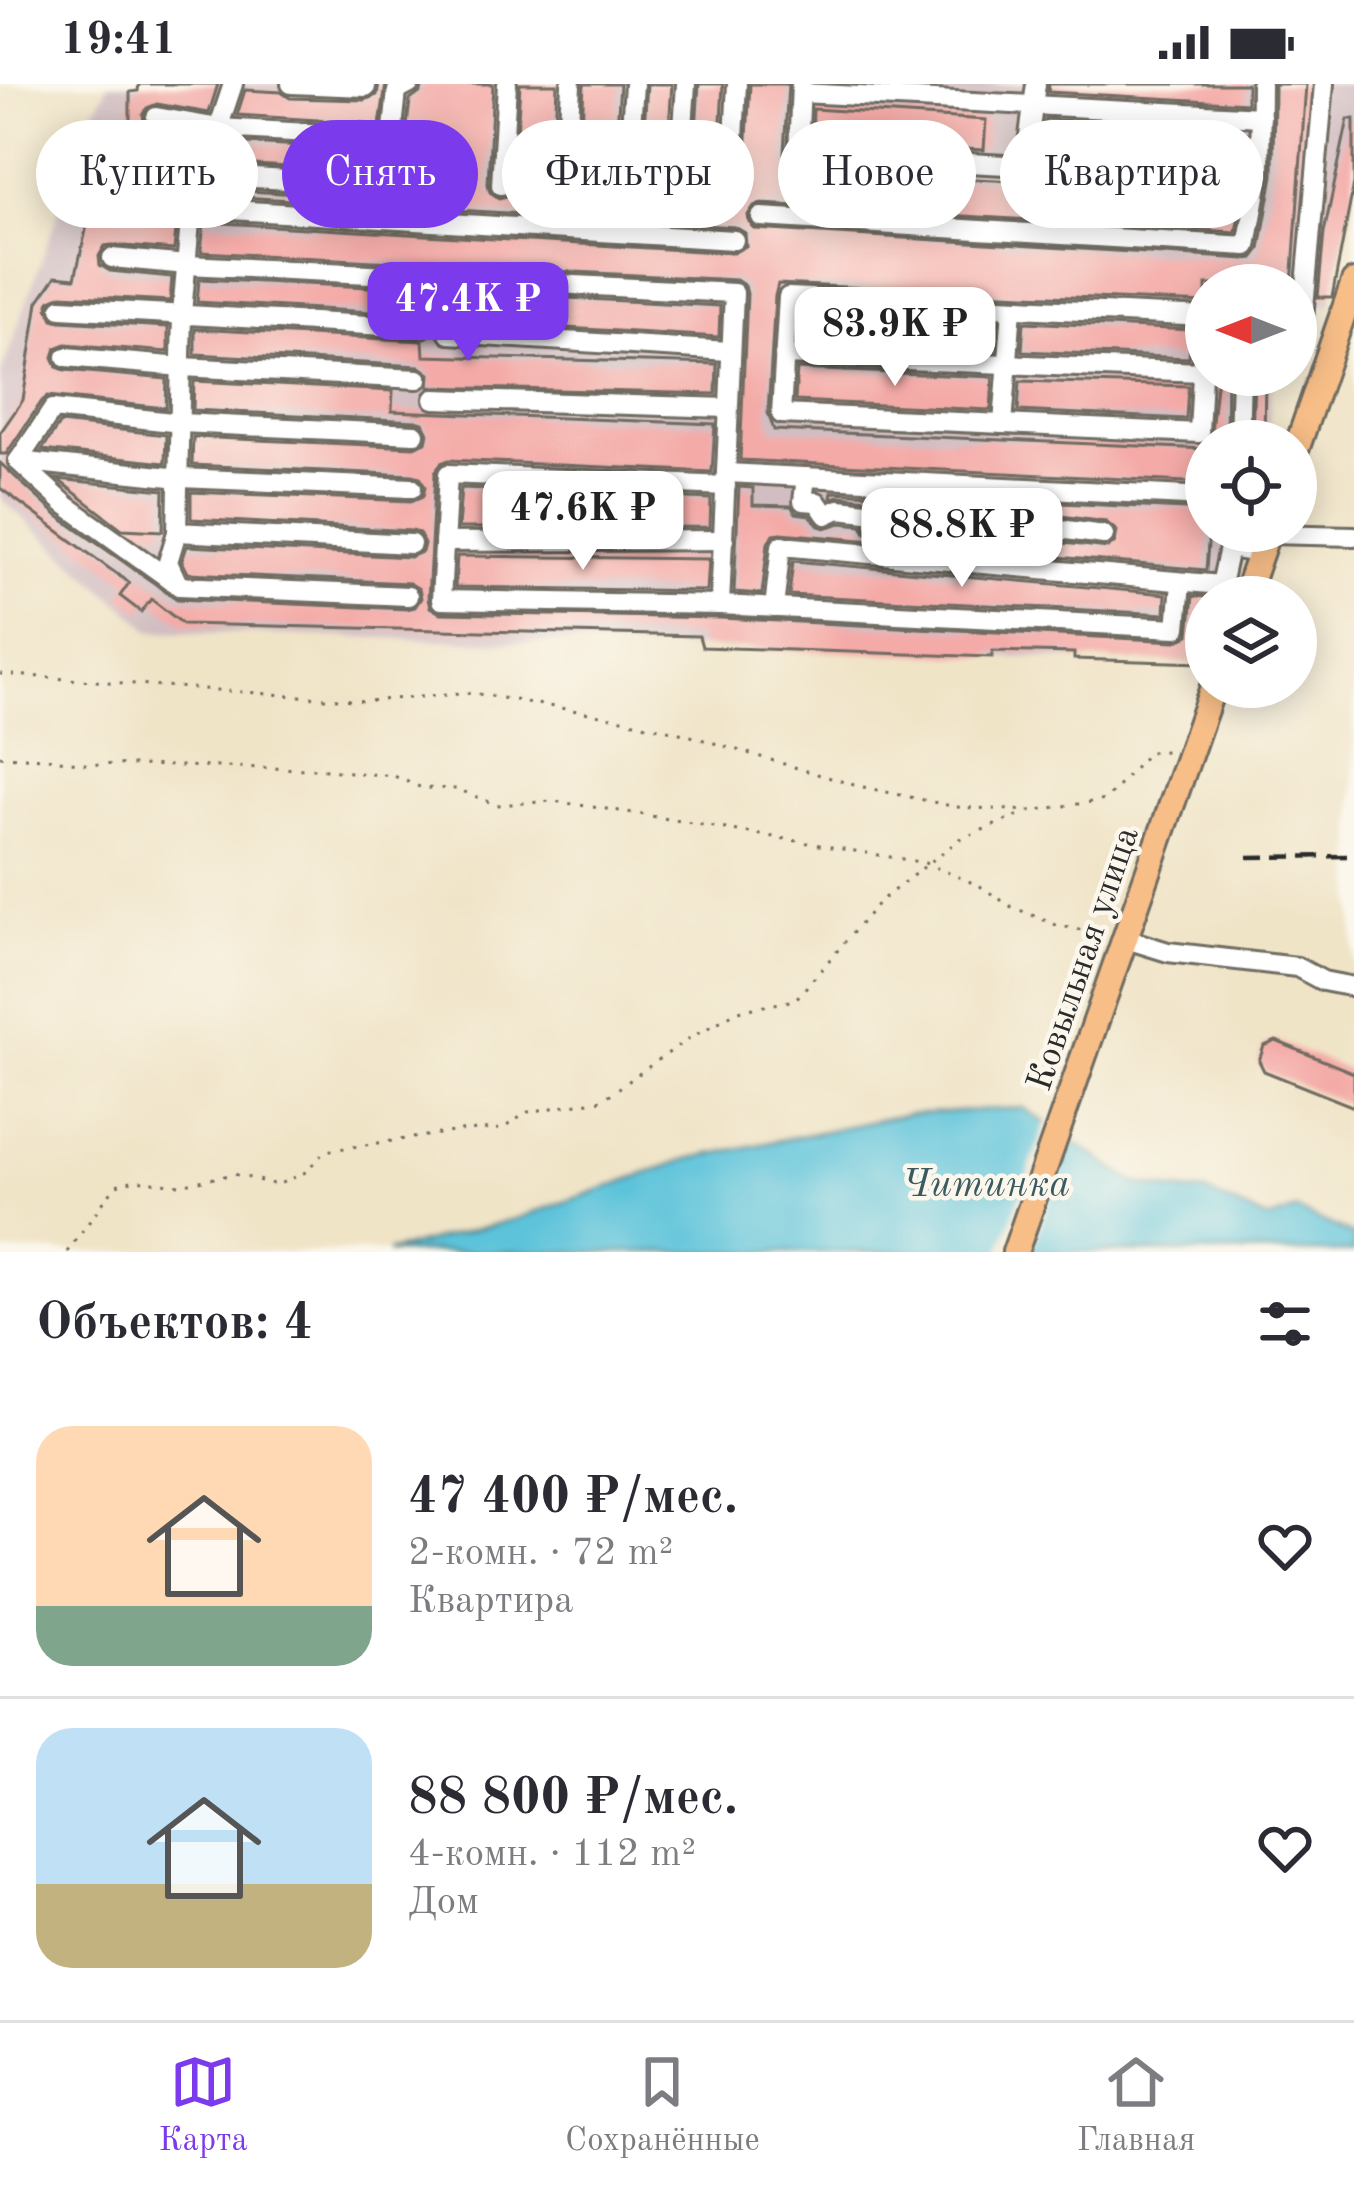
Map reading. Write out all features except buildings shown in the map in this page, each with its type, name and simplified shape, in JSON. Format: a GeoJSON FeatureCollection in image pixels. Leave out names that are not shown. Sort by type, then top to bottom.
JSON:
{"type":"FeatureCollection","features":[{"type":"Feature","properties":{"kind":"main road"},"geometry":{"type":"LineString","coordinates":[[1306,420],[1354,282]]}},
{"type":"Feature","properties":{"kind":"main road","name":"Ковыльная улица"},"geometry":{"type":"LineString","coordinates":[[1015,1252],[1205,708]]}},
{"type":"Feature","properties":{"kind":"lane"},"geometry":{"type":"LineString","coordinates":[[222,120],[233,84]]}},
{"type":"Feature","properties":{"kind":"lane"},"geometry":{"type":"LineString","coordinates":[[292,84],[367,87]]}},
{"type":"Feature","properties":{"kind":"lane"},"geometry":{"type":"LineString","coordinates":[[394,120],[397,91],[410,84]]}},
{"type":"Feature","properties":{"kind":"lane"},"geometry":{"type":"LineString","coordinates":[[501,185],[507,84]]}},
{"type":"Feature","properties":{"kind":"lane"},"geometry":{"type":"LineString","coordinates":[[569,120],[571,84]]}},
{"type":"Feature","properties":{"kind":"lane"},"geometry":{"type":"LineString","coordinates":[[632,120],[634,84]]}},
{"type":"Feature","properties":{"kind":"lane"},"geometry":{"type":"LineString","coordinates":[[684,120],[686,84]]}},
{"type":"Feature","properties":{"kind":"lane"},"geometry":{"type":"LineString","coordinates":[[735,120],[737,84]]}},
{"type":"Feature","properties":{"kind":"lane"},"geometry":{"type":"LineString","coordinates":[[1031,120],[1036,84]]}},
{"type":"Feature","properties":{"kind":"lane"},"geometry":{"type":"LineString","coordinates":[[1000,165],[798,154],[801,89],[1261,118],[1261,84]]}},
{"type":"Feature","properties":{"kind":"lane"},"geometry":{"type":"LineString","coordinates":[[1305,264],[1324,84]]}},
{"type":"Feature","properties":{"kind":"lane"},"geometry":{"type":"LineString","coordinates":[[156,117],[173,120]]}},
{"type":"Feature","properties":{"kind":"lane"},"geometry":{"type":"LineString","coordinates":[[258,214],[734,240]]}},
{"type":"Feature","properties":{"kind":"lane"},"geometry":{"type":"LineString","coordinates":[[761,217],[1247,246],[1250,228]]}},
{"type":"Feature","properties":{"kind":"lane"},"geometry":{"type":"LineString","coordinates":[[178,586],[168,562],[177,532],[182,314],[190,228]]}},
{"type":"Feature","properties":{"kind":"lane"},"geometry":{"type":"LineString","coordinates":[[112,258],[412,276]]}},
{"type":"Feature","properties":{"kind":"lane"},"geometry":{"type":"LineString","coordinates":[[454,279],[734,293],[720,605]]}},
{"type":"Feature","properties":{"kind":"lane"},"geometry":{"type":"LineString","coordinates":[[1185,315],[788,297],[782,414],[1198,433],[1200,396]]}},
{"type":"Feature","properties":{"kind":"lane"},"geometry":{"type":"LineString","coordinates":[[61,308],[422,328]]}},
{"type":"Feature","properties":{"kind":"lane"},"geometry":{"type":"LineString","coordinates":[[1003,424],[1012,308]]}},
{"type":"Feature","properties":{"kind":"lane"},"geometry":{"type":"LineString","coordinates":[[1317,320],[1340,322]]}},
{"type":"Feature","properties":{"kind":"lane"},"geometry":{"type":"LineString","coordinates":[[449,334],[730,350]]}},
{"type":"Feature","properties":{"kind":"lane"},"geometry":{"type":"LineString","coordinates":[[784,355],[1185,371]]}},
{"type":"Feature","properties":{"kind":"lane"},"geometry":{"type":"LineString","coordinates":[[66,357],[418,379]]}},
{"type":"Feature","properties":{"kind":"lane"},"geometry":{"type":"LineString","coordinates":[[434,399],[728,408]]}},
{"type":"Feature","properties":{"kind":"lane"},"geometry":{"type":"LineString","coordinates":[[18,461],[53,409],[181,423],[415,434]]}},
{"type":"Feature","properties":{"kind":"lane"},"geometry":{"type":"LineString","coordinates":[[18,461],[180,478],[412,488]]}},
{"type":"Feature","properties":{"kind":"lane"},"geometry":{"type":"LineString","coordinates":[[18,461],[66,505],[178,586],[408,596]]}},
{"type":"Feature","properties":{"kind":"lane"},"geometry":{"type":"LineString","coordinates":[[1181,583],[1178,628],[720,605],[441,599],[448,474],[806,477],[1185,496]]}},
{"type":"Feature","properties":{"kind":"lane"},"geometry":{"type":"LineString","coordinates":[[806,477],[803,501],[817,502],[826,514],[839,509],[876,513],[875,523],[1040,541],[1044,527],[1104,535]]}},
{"type":"Feature","properties":{"kind":"lane"},"geometry":{"type":"LineString","coordinates":[[177,532],[412,544]]}},
{"type":"Feature","properties":{"kind":"lane"},"geometry":{"type":"LineString","coordinates":[[1317,537],[1354,536]]}},
{"type":"Feature","properties":{"kind":"lane"},"geometry":{"type":"LineString","coordinates":[[444,542],[724,540]]}},
{"type":"Feature","properties":{"kind":"lane"},"geometry":{"type":"LineString","coordinates":[[774,608],[781,546],[1221,585],[1227,552]]}},
{"type":"Feature","properties":{"kind":"lane"},"geometry":{"type":"LineString","coordinates":[[1126,939],[1168,952],[1297,967],[1323,981],[1354,987]]}},
{"type":"Feature","properties":{"kind":"path"},"geometry":{"type":"LineString","coordinates":[[0,674],[366,701],[473,693],[618,718],[854,785],[956,807],[1030,811],[1106,800],[1149,752],[1191,748]]}},
{"type":"Feature","properties":{"kind":"path"},"geometry":{"type":"LineString","coordinates":[[0,756],[84,764],[316,769],[394,776],[422,788],[457,790],[497,805],[553,801],[926,863],[1056,925],[1126,939]]}},
{"type":"Feature","properties":{"kind":"path"},"geometry":{"type":"LineString","coordinates":[[67,1252],[116,1185],[136,1180],[180,1185],[234,1174],[277,1185],[304,1172],[325,1151],[460,1131],[502,1130],[528,1112],[602,1100],[737,1011],[795,1000],[880,901],[926,863],[960,839],[1030,811]]}},
{"type":"Feature","properties":{"kind":"shaded area"},"geometry":{"type":"Polygon","coordinates":[[[109,84],[1354,84],[1354,196],[1331,304],[1317,302],[1317,264],[1185,264],[1185,396],[1271,396],[1269,420],[1185,420],[1185,552],[1245,552],[1235,576],[1185,576],[1185,662],[151,631],[0,498],[0,376],[53,228],[258,228],[258,120],[91,120],[109,84]]]}},
{"type":"Feature","properties":{"kind":"water","name":"Читинка"},"geometry":{"type":"Polygon","coordinates":[[[1023,1108],[1135,1183],[1207,1193],[1269,1220],[1296,1210],[1354,1236],[1354,1252],[387,1252],[516,1219],[688,1159],[908,1114],[1023,1108]]]}},
{"type":"Feature","properties":{"kind":"pier"},"geometry":{"type":"Polygon","coordinates":[[[1048,1117],[1073,1134],[1031,1252],[1000,1252],[1048,1117]]]}},
{"type":"Feature","properties":{"kind":"railway"},"geometry":{"type":"LineString","coordinates":[[1248,857],[1354,856]]}}]}
